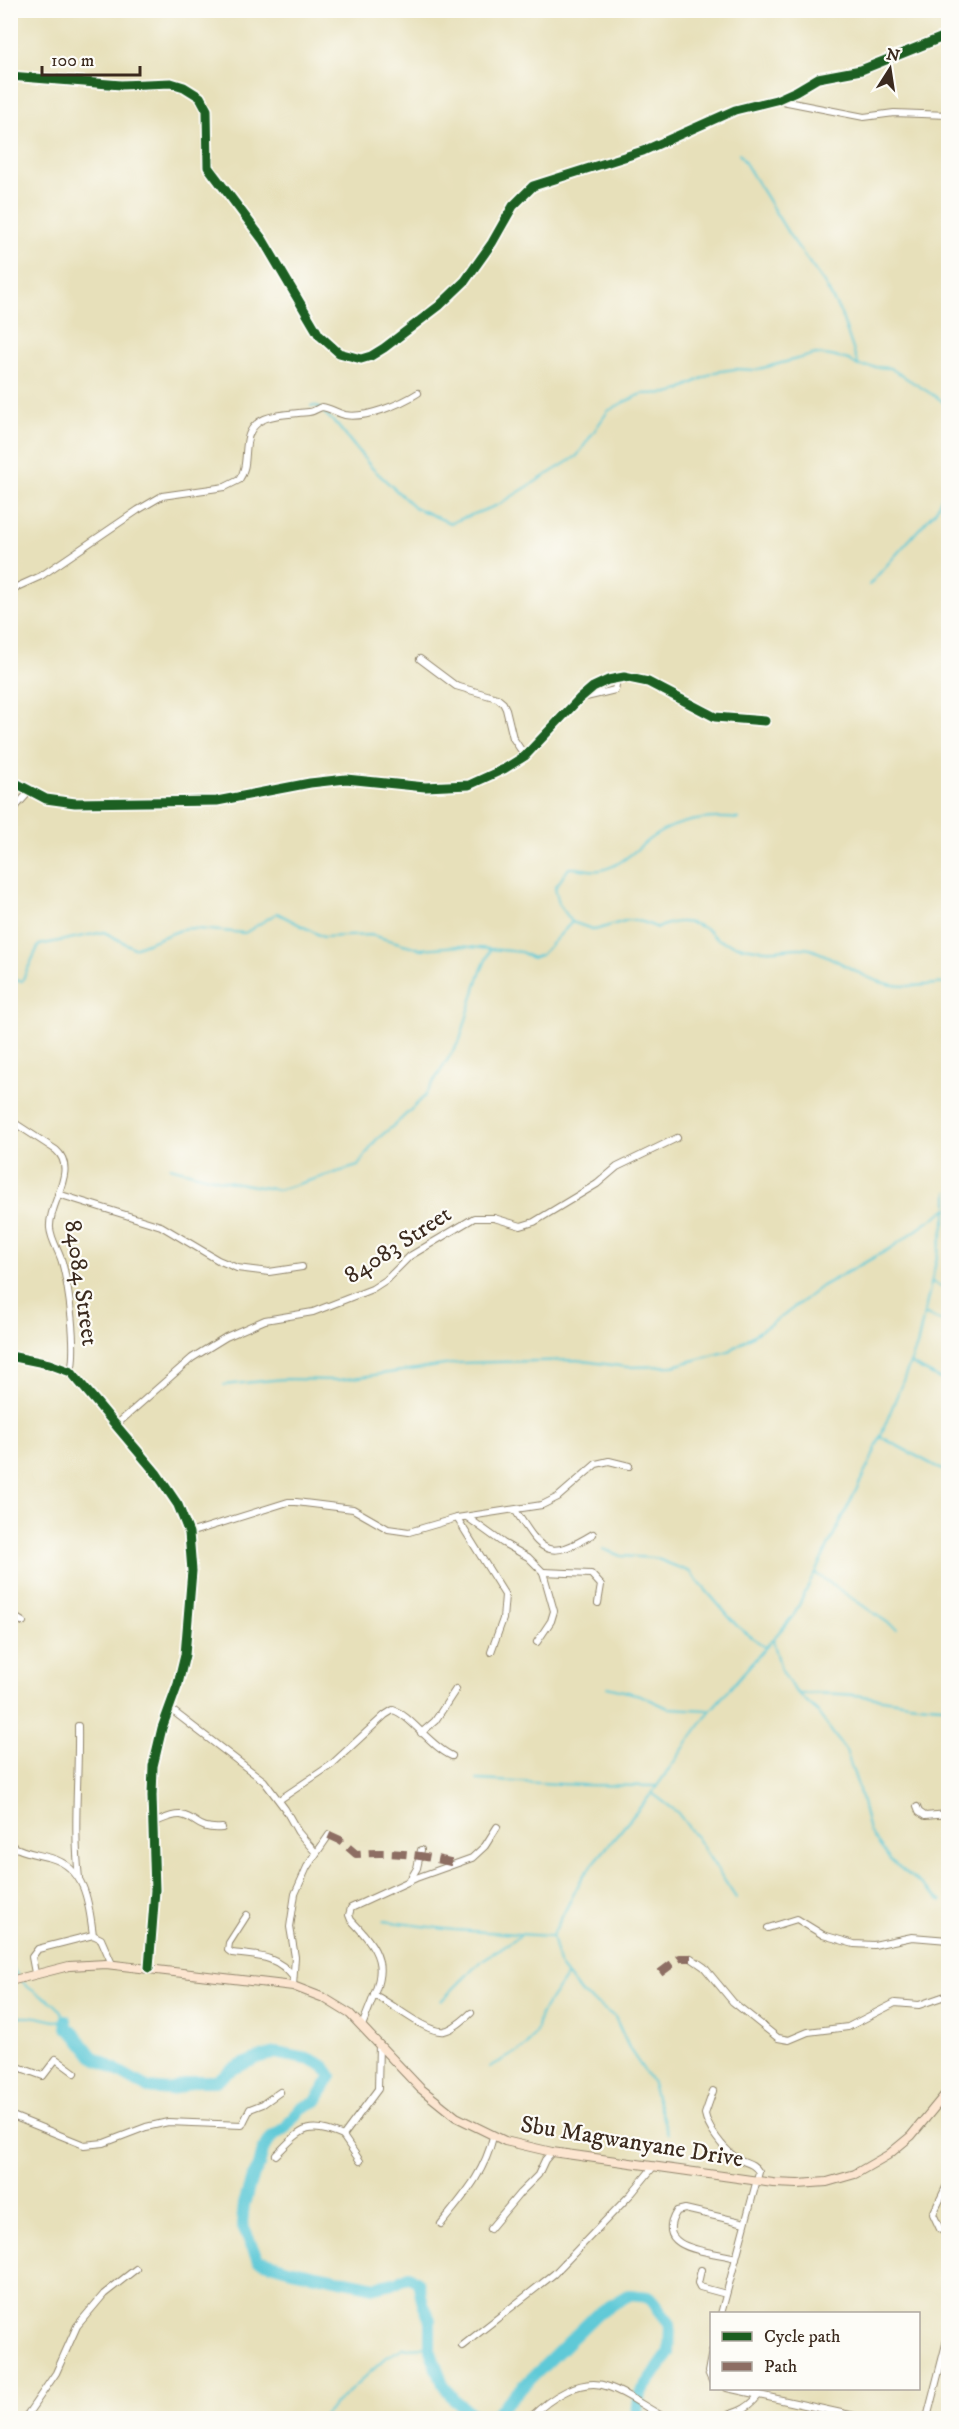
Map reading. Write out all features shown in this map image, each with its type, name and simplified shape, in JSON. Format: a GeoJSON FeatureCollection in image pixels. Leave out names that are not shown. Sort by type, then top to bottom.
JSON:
{"type":"FeatureCollection","features":[{"type":"Feature","properties":{"kind":"main road","name":"Sbu Magwanyane Drive"},"geometry":{"type":"LineString","coordinates":[[10,1981],[78,1965],[112,1964],[293,1982],[338,2006],[362,2026],[442,2108],[493,2137],[525,2147],[552,2152],[757,2181],[813,2184],[861,2171],[900,2146],[948,2091]]}},
{"type":"Feature","properties":{"kind":"street"},"geometry":{"type":"LineString","coordinates":[[10,76],[121,85],[171,83],[184,87],[200,97],[207,110],[208,167],[263,240],[319,335],[339,353],[361,359],[371,356],[391,343],[438,306],[465,281],[492,243],[513,206],[533,186],[643,151],[735,110],[776,100],[818,78],[861,70],[948,35]]}},
{"type":"Feature","properties":{"kind":"street"},"geometry":{"type":"LineString","coordinates":[[776,100],[864,117],[894,113],[948,115]]}},
{"type":"Feature","properties":{"kind":"street"},"geometry":{"type":"LineString","coordinates":[[10,590],[40,576],[162,496],[225,487],[239,480],[245,466],[248,440],[259,423],[276,414],[312,412],[319,408],[346,415],[357,415],[390,407],[418,393]]}},
{"type":"Feature","properties":{"kind":"street"},"geometry":{"type":"LineString","coordinates":[[420,659],[456,686],[496,698],[503,703],[513,738],[525,756]]}},
{"type":"Feature","properties":{"kind":"street"},"geometry":{"type":"LineString","coordinates":[[10,780],[29,792],[53,801],[66,802],[177,802],[233,799],[310,783],[338,780],[458,787],[489,777],[525,756],[579,699],[598,684],[624,677],[640,679],[715,717],[765,721]]}},
{"type":"Feature","properties":{"kind":"street"},"geometry":{"type":"LineString","coordinates":[[579,699],[615,690],[614,679]]}},
{"type":"Feature","properties":{"kind":"street"},"geometry":{"type":"LineString","coordinates":[[10,813],[29,792]]}},
{"type":"Feature","properties":{"kind":"street","name":"84084 Street"},"geometry":{"type":"LineString","coordinates":[[10,1120],[61,1156],[64,1170],[51,1216],[50,1231],[65,1274],[73,1335],[74,1352],[71,1372]]}},
{"type":"Feature","properties":{"kind":"street","name":"84083 Street"},"geometry":{"type":"LineString","coordinates":[[116,1425],[192,1358],[226,1337],[265,1320],[314,1312],[372,1289],[386,1280],[416,1251],[474,1218],[494,1218],[521,1226],[534,1222],[597,1184],[617,1167],[676,1138]]}},
{"type":"Feature","properties":{"kind":"street"},"geometry":{"type":"LineString","coordinates":[[58,1194],[160,1226],[218,1260],[237,1268],[269,1272],[302,1267]]}},
{"type":"Feature","properties":{"kind":"street"},"geometry":{"type":"LineString","coordinates":[[10,1356],[50,1364],[71,1372],[146,1459],[169,1491],[189,1533],[192,1570],[183,1670],[169,1707],[153,1766],[155,1890],[149,1968]]}},
{"type":"Feature","properties":{"kind":"street"},"geometry":{"type":"LineString","coordinates":[[189,1533],[296,1502],[353,1509],[388,1529],[402,1533],[418,1531],[457,1518],[515,1510],[554,1500],[596,1464],[609,1461],[629,1466]]}},
{"type":"Feature","properties":{"kind":"street"},"geometry":{"type":"LineString","coordinates":[[515,1510],[534,1540],[551,1550],[565,1549],[593,1534]]}},
{"type":"Feature","properties":{"kind":"street"},"geometry":{"type":"LineString","coordinates":[[467,1516],[503,1543],[528,1557],[543,1572],[554,1611],[551,1621],[537,1641]]}},
{"type":"Feature","properties":{"kind":"street"},"geometry":{"type":"LineString","coordinates":[[457,1518],[505,1595],[503,1619],[491,1652]]}},
{"type":"Feature","properties":{"kind":"street"},"geometry":{"type":"LineString","coordinates":[[543,1572],[591,1574],[601,1585],[598,1603]]}},
{"type":"Feature","properties":{"kind":"street"},"geometry":{"type":"LineString","coordinates":[[10,1614],[23,1622]]}},
{"type":"Feature","properties":{"kind":"street"},"geometry":{"type":"LineString","coordinates":[[421,1733],[435,1721],[456,1689]]}},
{"type":"Feature","properties":{"kind":"street"},"geometry":{"type":"LineString","coordinates":[[169,1707],[252,1770],[271,1789],[298,1832],[316,1853]]}},
{"type":"Feature","properties":{"kind":"street"},"geometry":{"type":"LineString","coordinates":[[279,1800],[331,1765],[389,1712],[396,1711],[402,1714],[438,1749],[452,1756]]}},
{"type":"Feature","properties":{"kind":"street"},"geometry":{"type":"LineString","coordinates":[[78,1726],[79,1778],[76,1849],[80,1878],[88,1898],[93,1935],[103,1942],[112,1964]]}},
{"type":"Feature","properties":{"kind":"street"},"geometry":{"type":"LineString","coordinates":[[917,1807],[919,1812],[925,1816],[948,1814]]}},
{"type":"Feature","properties":{"kind":"street"},"geometry":{"type":"LineString","coordinates":[[153,1823],[179,1815],[205,1828],[222,1828]]}},
{"type":"Feature","properties":{"kind":"street"},"geometry":{"type":"LineString","coordinates":[[362,2026],[379,1979],[379,1957],[372,1943],[351,1920],[349,1911],[356,1905],[410,1881],[472,1858],[485,1846],[497,1827]]}},
{"type":"Feature","properties":{"kind":"street"},"geometry":{"type":"LineString","coordinates":[[293,1982],[295,1957],[290,1927],[294,1897],[316,1853],[329,1835]]}},
{"type":"Feature","properties":{"kind":"street"},"geometry":{"type":"LineString","coordinates":[[10,1845],[22,1852],[57,1860],[80,1878]]}},
{"type":"Feature","properties":{"kind":"street"},"geometry":{"type":"LineString","coordinates":[[410,1881],[417,1868],[421,1850]]}},
{"type":"Feature","properties":{"kind":"street"},"geometry":{"type":"LineString","coordinates":[[247,1915],[229,1943],[228,1950],[232,1953],[270,1958],[283,1965],[293,1982]]}},
{"type":"Feature","properties":{"kind":"street"},"geometry":{"type":"LineString","coordinates":[[768,1928],[793,1918],[823,1935],[854,1944],[874,1945],[912,1937],[948,1940]]}},
{"type":"Feature","properties":{"kind":"street"},"geometry":{"type":"LineString","coordinates":[[33,1974],[32,1956],[38,1949],[93,1935]]}},
{"type":"Feature","properties":{"kind":"street"},"geometry":{"type":"LineString","coordinates":[[691,1958],[704,1967],[733,2002],[778,2038],[784,2040],[795,2039],[815,2030],[848,2027],[895,2003],[919,2005],[948,1995]]}},
{"type":"Feature","properties":{"kind":"street"},"geometry":{"type":"LineString","coordinates":[[374,1995],[389,2002],[430,2029],[438,2031],[451,2029],[471,2013]]}},
{"type":"Feature","properties":{"kind":"street"},"geometry":{"type":"LineString","coordinates":[[343,2136],[378,2089],[379,2044]]}},
{"type":"Feature","properties":{"kind":"street"},"geometry":{"type":"LineString","coordinates":[[10,2064],[43,2076],[56,2059],[75,2073]]}},
{"type":"Feature","properties":{"kind":"street"},"geometry":{"type":"LineString","coordinates":[[713,2091],[705,2109],[706,2119],[731,2153],[758,2169],[757,2181],[721,2312]]}},
{"type":"Feature","properties":{"kind":"street"},"geometry":{"type":"LineString","coordinates":[[10,2115],[76,2144],[94,2145],[168,2121],[242,2125],[250,2109],[280,2092]]}},
{"type":"Feature","properties":{"kind":"street"},"geometry":{"type":"LineString","coordinates":[[276,2155],[300,2132],[306,2129],[323,2128],[343,2136],[360,2161]]}},
{"type":"Feature","properties":{"kind":"street"},"geometry":{"type":"LineString","coordinates":[[441,2224],[479,2175],[486,2162],[493,2137]]}},
{"type":"Feature","properties":{"kind":"street"},"geometry":{"type":"LineString","coordinates":[[490,2229],[538,2175],[545,2160],[552,2152]]}},
{"type":"Feature","properties":{"kind":"street"},"geometry":{"type":"LineString","coordinates":[[462,2346],[554,2274],[622,2205],[654,2166]]}},
{"type":"Feature","properties":{"kind":"street"},"geometry":{"type":"LineString","coordinates":[[948,2183],[934,2210],[934,2218],[940,2229],[948,2235]]}},
{"type":"Feature","properties":{"kind":"street"},"geometry":{"type":"LineString","coordinates":[[736,2258],[679,2243],[673,2237],[672,2225],[678,2211],[685,2209],[745,2223]]}},
{"type":"Feature","properties":{"kind":"street"},"geometry":{"type":"LineString","coordinates":[[25,2418],[56,2373],[77,2326],[104,2294],[136,2269]]}},
{"type":"Feature","properties":{"kind":"street"},"geometry":{"type":"LineString","coordinates":[[701,2270],[698,2283],[700,2287],[726,2294]]}},
{"type":"Feature","properties":{"kind":"street"},"geometry":{"type":"LineString","coordinates":[[927,2418],[948,2336]]}},
{"type":"Feature","properties":{"kind":"street"},"geometry":{"type":"LineString","coordinates":[[710,2358],[708,2372],[710,2378]]}},
{"type":"Feature","properties":{"kind":"street"},"geometry":{"type":"LineString","coordinates":[[530,2418],[562,2394],[590,2384],[611,2387],[666,2418]]}},
{"type":"Feature","properties":{"kind":"street"},"geometry":{"type":"LineString","coordinates":[[735,2390],[864,2418]]}},
{"type":"Feature","properties":{"kind":"street"},"geometry":{"type":"LineString","coordinates":[[714,2418],[742,2411],[758,2396]]}},
{"type":"Feature","properties":{"kind":"waterway"},"geometry":{"type":"LineString","coordinates":[[739,153],[790,236],[824,283],[841,314],[858,364]]}},
{"type":"Feature","properties":{"kind":"waterway"},"geometry":{"type":"LineString","coordinates":[[311,406],[317,406],[337,425],[372,468],[414,507],[450,523],[498,505],[577,456],[608,411],[642,394],[673,393],[715,372],[735,369],[755,370],[816,354],[831,356],[849,360],[858,366],[890,368],[941,400],[948,408]]}},
{"type":"Feature","properties":{"kind":"waterway"},"geometry":{"type":"LineString","coordinates":[[869,585],[936,510],[948,483]]}},
{"type":"Feature","properties":{"kind":"waterway"},"geometry":{"type":"LineString","coordinates":[[572,922],[559,904],[555,888],[569,868],[597,870],[608,868],[651,838],[682,823],[716,818],[739,819]]}},
{"type":"Feature","properties":{"kind":"waterway"},"geometry":{"type":"LineString","coordinates":[[10,980],[22,981],[39,945],[104,932],[134,948],[186,928],[245,933],[277,913],[323,937],[371,935],[421,949],[459,946],[521,952],[532,958],[541,955],[572,922],[595,930],[628,920],[643,922],[658,928],[676,922],[688,923],[706,929],[721,941],[740,946],[771,950],[810,949],[883,983],[908,986],[948,983]]}},
{"type":"Feature","properties":{"kind":"waterway"},"geometry":{"type":"LineString","coordinates":[[170,1167],[220,1180],[278,1190],[358,1166],[376,1140],[424,1097],[460,1040],[479,976],[490,950]]}},
{"type":"Feature","properties":{"kind":"waterway"},"geometry":{"type":"LineString","coordinates":[[668,2134],[651,2081],[630,2050],[615,2017],[581,1993],[560,1967],[552,1936],[583,1876],[652,1793],[710,1711],[794,1615],[871,1460],[917,1346],[948,1208],[948,1192]]}},
{"type":"Feature","properties":{"kind":"waterway"},"geometry":{"type":"LineString","coordinates":[[224,1385],[283,1379],[339,1380],[459,1363],[576,1360],[627,1367],[673,1366],[729,1351],[783,1316],[822,1286],[891,1248],[948,1208]]}},
{"type":"Feature","properties":{"kind":"waterway"},"geometry":{"type":"LineString","coordinates":[[932,1282],[948,1290]]}},
{"type":"Feature","properties":{"kind":"waterway"},"geometry":{"type":"LineString","coordinates":[[924,1314],[948,1324]]}},
{"type":"Feature","properties":{"kind":"waterway"},"geometry":{"type":"LineString","coordinates":[[911,1364],[948,1383]]}},
{"type":"Feature","properties":{"kind":"waterway"},"geometry":{"type":"LineString","coordinates":[[881,1437],[948,1473]]}},
{"type":"Feature","properties":{"kind":"waterway"},"geometry":{"type":"LineString","coordinates":[[603,1549],[621,1556],[655,1558],[690,1572],[737,1626],[765,1647]]}},
{"type":"Feature","properties":{"kind":"waterway"},"geometry":{"type":"LineString","coordinates":[[815,1573],[897,1629]]}},
{"type":"Feature","properties":{"kind":"waterway"},"geometry":{"type":"LineString","coordinates":[[773,1640],[781,1669],[793,1689],[815,1709],[846,1751],[858,1786],[869,1831],[890,1860],[942,1901]]}},
{"type":"Feature","properties":{"kind":"waterway"},"geometry":{"type":"LineString","coordinates":[[607,1687],[640,1695],[668,1708],[708,1710]]}},
{"type":"Feature","properties":{"kind":"waterway"},"geometry":{"type":"LineString","coordinates":[[799,1694],[852,1695],[948,1706]]}},
{"type":"Feature","properties":{"kind":"waterway"},"geometry":{"type":"LineString","coordinates":[[477,1780],[657,1786]]}},
{"type":"Feature","properties":{"kind":"waterway"},"geometry":{"type":"LineString","coordinates":[[652,1793],[677,1812],[736,1898]]}},
{"type":"Feature","properties":{"kind":"waterway"},"geometry":{"type":"LineString","coordinates":[[383,1921],[454,1930],[550,1936]]}},
{"type":"Feature","properties":{"kind":"waterway"},"geometry":{"type":"LineString","coordinates":[[441,2001],[481,1961],[521,1935]]}},
{"type":"Feature","properties":{"kind":"waterway"},"geometry":{"type":"LineString","coordinates":[[10,1965],[18,1976]]}},
{"type":"Feature","properties":{"kind":"waterway"},"geometry":{"type":"LineString","coordinates":[[490,2067],[526,2047],[536,2032],[540,2015],[567,1975]]}},
{"type":"Feature","properties":{"kind":"waterway"},"geometry":{"type":"LineString","coordinates":[[10,2017],[66,2020],[56,2005],[33,1991],[22,1981]]}},
{"type":"Feature","properties":{"kind":"waterway"},"geometry":{"type":"LineString","coordinates":[[66,2020],[67,2027],[92,2056],[148,2088],[170,2090],[196,2081],[216,2081],[231,2070],[257,2058],[276,2053],[312,2060],[324,2066],[331,2076],[316,2101],[300,2109],[286,2127],[272,2137],[263,2150],[259,2166],[252,2178],[244,2204],[242,2224],[258,2260],[292,2270],[375,2287],[398,2282],[409,2276],[418,2282],[423,2304],[430,2320],[430,2350],[443,2384],[454,2400],[475,2416],[494,2415],[598,2313],[629,2295],[649,2297],[670,2324],[669,2353],[640,2394],[636,2418]]}},
{"type":"Feature","properties":{"kind":"waterway"},"geometry":{"type":"LineString","coordinates":[[320,2418],[387,2357],[403,2348],[430,2347]]}},
{"type":"Feature","properties":{"kind":"marked path"},"geometry":{"type":"LineString","coordinates":[[329,1835],[340,1840],[356,1854],[408,1854],[459,1864]]}},
{"type":"Feature","properties":{"kind":"marked path"},"geometry":{"type":"LineString","coordinates":[[660,1973],[680,1958],[691,1958]]}},
{"type":"Feature","properties":{"kind":"cycle path"},"geometry":{"type":"LineString","coordinates":[[10,76],[121,85],[171,83],[184,87],[200,97],[207,110],[208,167],[263,240],[319,335],[339,353],[361,359],[384,348],[439,306],[465,281],[492,243],[513,206],[533,186],[643,151],[735,110],[776,100],[818,78],[861,70],[948,35]]}},
{"type":"Feature","properties":{"kind":"cycle path"},"geometry":{"type":"LineString","coordinates":[[10,780],[46,799],[75,803],[217,801],[310,783],[346,779],[425,787],[469,785],[504,769],[525,756],[593,687],[608,680],[624,677],[648,682],[715,717],[765,721]]}},
{"type":"Feature","properties":{"kind":"cycle path"},"geometry":{"type":"LineString","coordinates":[[10,1356],[49,1364],[71,1372],[157,1474],[178,1505],[189,1533],[192,1571],[185,1655],[178,1684],[162,1728],[153,1766],[155,1890],[149,1968]]}}]}
